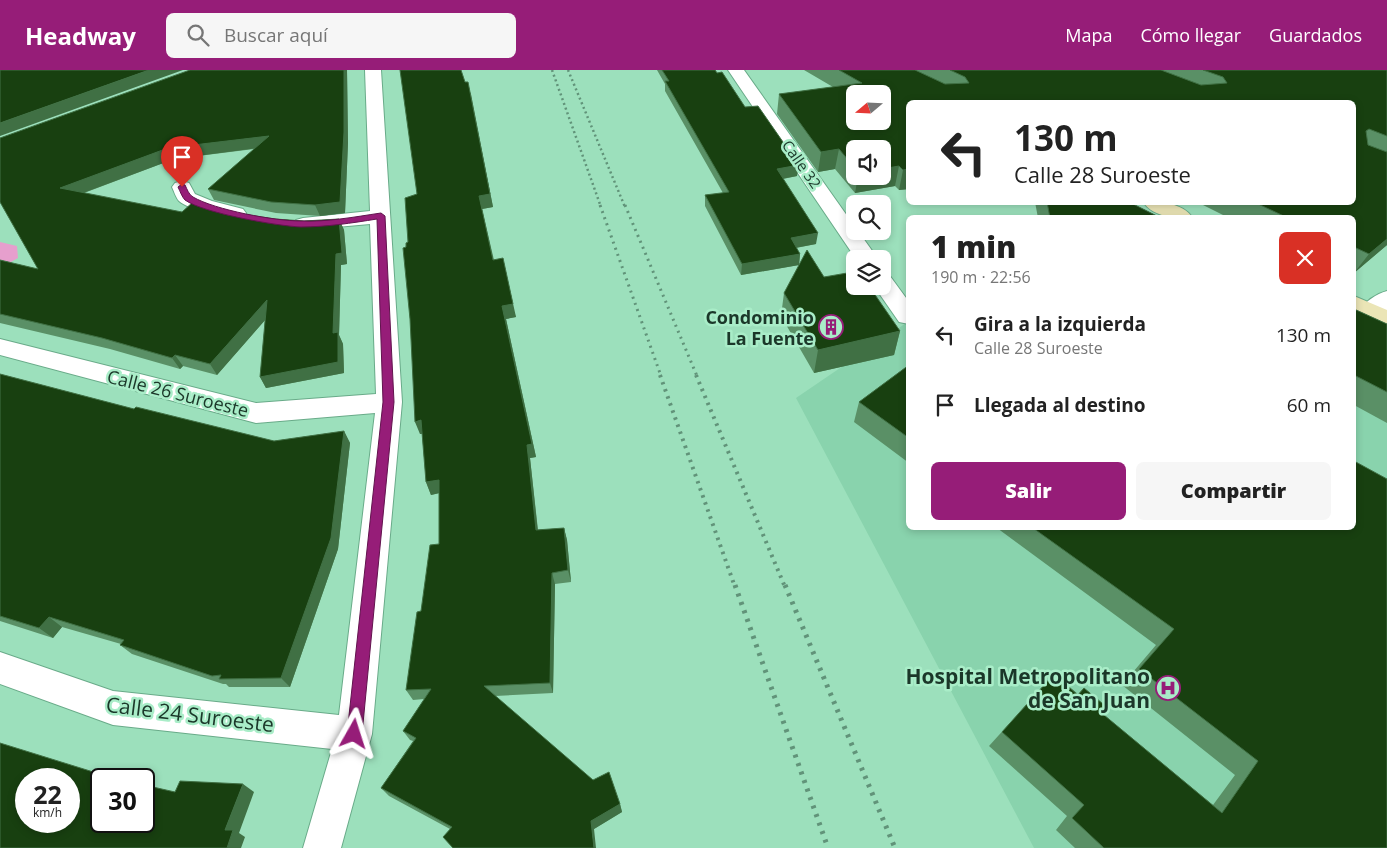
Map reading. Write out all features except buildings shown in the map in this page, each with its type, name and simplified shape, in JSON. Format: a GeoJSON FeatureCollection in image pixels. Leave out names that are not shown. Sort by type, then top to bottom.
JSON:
{"type":"FeatureCollection","features":[{"type":"Feature","properties":{"kind":"main road"},"geometry":{"type":"LineString","coordinates":[[1159,205],[1177,215]]}},
{"type":"Feature","properties":{"kind":"street"},"geometry":{"type":"LineString","coordinates":[[322,848],[354,734],[388,402],[373,70]]}},
{"type":"Feature","properties":{"kind":"street","name":"Calle 32"},"geometry":{"type":"LineString","coordinates":[[736,70],[861,250]]}},
{"type":"Feature","properties":{"kind":"street"},"geometry":{"type":"LineString","coordinates":[[182,187],[187,198],[206,206],[254,217]]}},
{"type":"Feature","properties":{"kind":"street"},"geometry":{"type":"LineString","coordinates":[[281,221],[299,224],[336,222],[381,216]]}},
{"type":"Feature","properties":{"kind":"street"},"geometry":{"type":"LineString","coordinates":[[891,294],[906,315]]}},
{"type":"Feature","properties":{"kind":"street","name":"Calle 26 Suroeste"},"geometry":{"type":"LineString","coordinates":[[0,347],[256,413],[388,402]]}},
{"type":"Feature","properties":{"kind":"street","name":"Calle 24 Suroeste"},"geometry":{"type":"LineString","coordinates":[[0,668],[113,708],[354,734]]}},
{"type":"Feature","properties":{"kind":"shaded area"},"geometry":{"type":"Polygon","coordinates":[[[0,242],[17,246],[18,258],[0,268],[0,242]]]}},
{"type":"Feature","properties":{"kind":"shaded area","name":"Hospital Metropolitano de San Juan"},"geometry":{"type":"Polygon","coordinates":[[[906,323],[906,530],[1356,530],[1356,332],[1387,347],[1387,848],[1034,848],[796,398],[906,323]]]}},
{"type":"Feature","properties":{"kind":"railway"},"geometry":{"type":"LineString","coordinates":[[552,70],[601,207]]}},
{"type":"Feature","properties":{"kind":"railway"},"geometry":{"type":"LineString","coordinates":[[568,70],[625,207]]}},
{"type":"Feature","properties":{"kind":"railway"},"geometry":{"type":"LineString","coordinates":[[600,205],[661,376]]}},
{"type":"Feature","properties":{"kind":"railway"},"geometry":{"type":"LineString","coordinates":[[625,205],[697,376]]}},
{"type":"Feature","properties":{"kind":"railway"},"geometry":{"type":"LineString","coordinates":[[660,375],[735,587]]}},
{"type":"Feature","properties":{"kind":"railway"},"geometry":{"type":"LineString","coordinates":[[696,375],[785,587]]}},
{"type":"Feature","properties":{"kind":"railway"},"geometry":{"type":"LineString","coordinates":[[735,585],[828,848]]}},
{"type":"Feature","properties":{"kind":"railway"},"geometry":{"type":"LineString","coordinates":[[785,585],[895,848]]}},
{"type":"Feature","properties":{"kind":"place","name":"Condominio La Fuente"},"geometry":{"type":"Point","coordinates":[831,327]}},
{"type":"Feature","properties":{"kind":"place","name":"Hospital Metropolitano de San Juan"},"geometry":{"type":"Point","coordinates":[1168,688]}},
{"type":"Feature","properties":{"kind":"route"},"geometry":{"type":"LineString","coordinates":[[182,187],[187,198],[206,206],[254,217],[299,224],[336,222],[381,216],[388,402],[354,734]]}}]}
